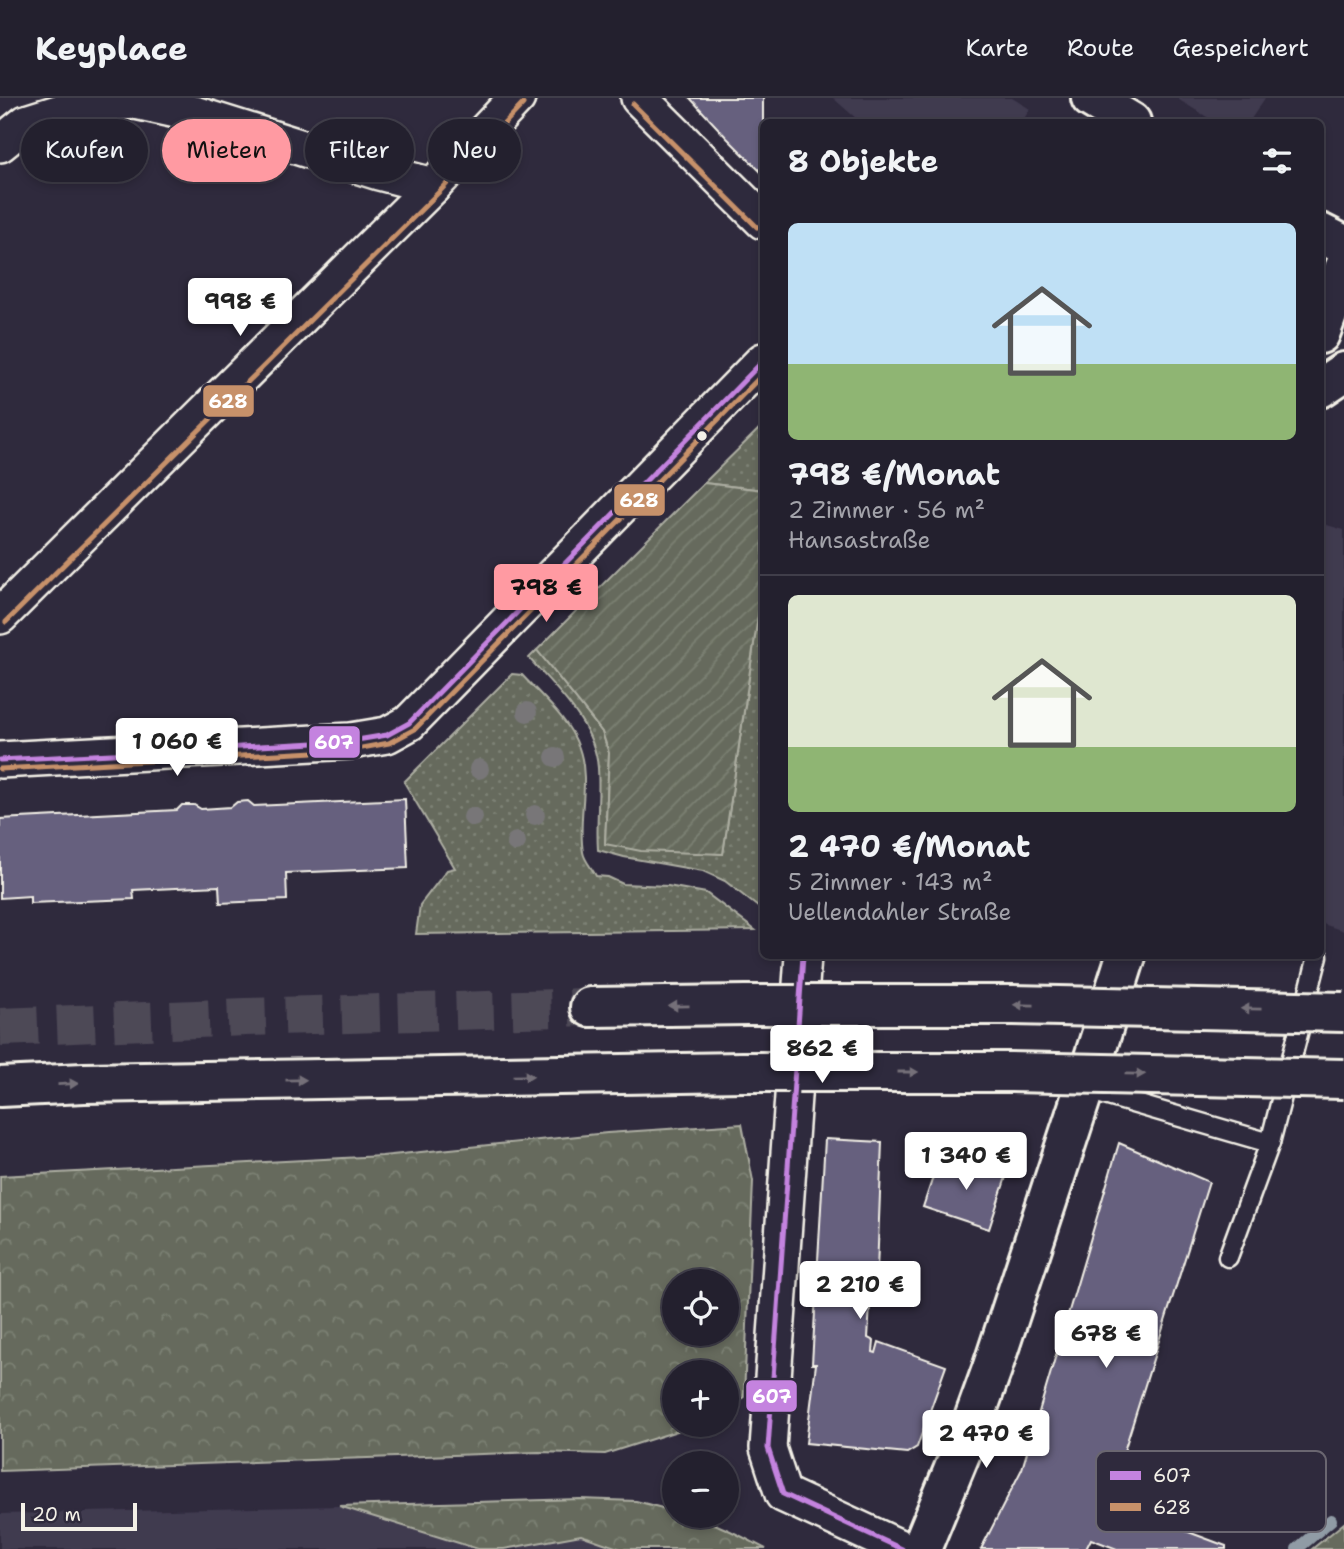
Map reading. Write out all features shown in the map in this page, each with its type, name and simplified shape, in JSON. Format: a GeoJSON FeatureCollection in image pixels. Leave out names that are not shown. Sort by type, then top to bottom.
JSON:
{"type":"FeatureCollection","features":[{"type":"Feature","properties":{"kind":"main road"},"geometry":{"type":"LineString","coordinates":[[1091,98],[1126,119]]}},
{"type":"Feature","properties":{"kind":"main road"},"geometry":{"type":"LineString","coordinates":[[1324,235],[1344,245]]}},
{"type":"Feature","properties":{"kind":"main road"},"geometry":{"type":"LineString","coordinates":[[1324,323],[1344,269]]}},
{"type":"Feature","properties":{"kind":"main road"},"geometry":{"type":"LineString","coordinates":[[1324,385],[1344,372]]}},
{"type":"Feature","properties":{"kind":"main road"},"geometry":{"type":"LineString","coordinates":[[921,1549],[992,1369],[1125,959]]}},
{"type":"Feature","properties":{"kind":"main road"},"geometry":{"type":"LineString","coordinates":[[590,1007],[1013,1005],[1344,1012]]}},
{"type":"Feature","properties":{"kind":"main road"},"geometry":{"type":"LineString","coordinates":[[0,1087],[84,1083],[742,1072],[1010,1072],[1344,1079]]}},
{"type":"Feature","properties":{"kind":"street"},"geometry":{"type":"LineString","coordinates":[[0,616],[433,186],[517,98]]}},
{"type":"Feature","properties":{"kind":"street"},"geometry":{"type":"LineString","coordinates":[[639,98],[760,217]]}},
{"type":"Feature","properties":{"kind":"street"},"geometry":{"type":"LineString","coordinates":[[0,144],[26,122],[83,104],[135,101],[194,114],[379,172],[433,186]]}},
{"type":"Feature","properties":{"kind":"street"},"geometry":{"type":"LineString","coordinates":[[0,760],[351,741],[387,735],[409,723],[760,364]]}},
{"type":"Feature","properties":{"kind":"street"},"geometry":{"type":"LineString","coordinates":[[803,959],[768,1448],[783,1494],[902,1549]]}},
{"type":"Feature","properties":{"kind":"lane"},"geometry":{"type":"LineString","coordinates":[[1228,1257],[1270,1143],[1317,959]]}},
{"type":"Feature","properties":{"kind":"lane"},"geometry":{"type":"LineString","coordinates":[[1084,1089],[1270,1143]]}},
{"type":"Feature","properties":{"kind":"shaded area"},"geometry":{"type":"Polygon","coordinates":[[[833,98],[1012,98],[1030,109],[1024,119],[857,119],[833,98]]]}},
{"type":"Feature","properties":{"kind":"shaded area"},"geometry":{"type":"Polygon","coordinates":[[[1176,98],[1265,98],[1251,119],[1210,119],[1176,98]]]}},
{"type":"Feature","properties":{"kind":"shaded area"},"geometry":{"type":"Polygon","coordinates":[[[1324,524],[1344,530],[1344,931],[1324,924],[1324,524]]]}},
{"type":"Feature","properties":{"kind":"shaded area"},"geometry":{"type":"Polygon","coordinates":[[[339,1506],[478,1549],[0,1549],[0,1514],[339,1506]]]}},
{"type":"Feature","properties":{"kind":"shaded area"},"geometry":{"type":"Polygon","coordinates":[[[581,1535],[621,1549],[504,1549],[581,1535]]]}},
{"type":"Feature","properties":{"kind":"green space"},"geometry":{"type":"Polygon","coordinates":[[[760,428],[760,490],[704,483],[760,428]]]}},
{"type":"Feature","properties":{"kind":"green space"},"geometry":{"type":"Polygon","coordinates":[[[704,483],[760,490],[760,602],[723,854],[641,851],[605,844],[609,753],[602,732],[537,650],[704,483]]]}},
{"type":"Feature","properties":{"kind":"green space"},"geometry":{"type":"Polygon","coordinates":[[[760,602],[760,909],[725,881],[703,871],[598,850],[598,768],[595,752],[582,722],[529,658],[537,650],[602,732],[609,753],[605,844],[723,854],[760,602]]]}},
{"type":"Feature","properties":{"kind":"green space"},"geometry":{"type":"Polygon","coordinates":[[[512,674],[522,675],[554,709],[569,727],[579,748],[584,774],[583,852],[596,876],[608,877],[623,884],[668,886],[706,893],[755,930],[416,934],[420,905],[447,870],[455,868],[404,782],[512,674]]]}},
{"type":"Feature","properties":{"kind":"green space"},"geometry":{"type":"Polygon","coordinates":[[[742,1124],[753,1181],[744,1397],[739,1400],[739,1360],[662,1360],[662,1436],[605,1454],[539,1452],[0,1471],[0,1176],[382,1156],[607,1133],[742,1124]]]}},
{"type":"Feature","properties":{"kind":"green space"},"geometry":{"type":"Polygon","coordinates":[[[580,1499],[636,1501],[662,1508],[662,1528],[724,1528],[766,1549],[621,1549],[581,1535],[504,1549],[478,1549],[339,1506],[580,1499]]]}},
{"type":"Feature","properties":{"kind":"green space"},"geometry":{"type":"Polygon","coordinates":[[[1344,1523],[1344,1549],[1312,1549],[1344,1523]]]}},
{"type":"Feature","properties":{"kind":"building"},"geometry":{"type":"Polygon","coordinates":[[[690,98],[763,98],[763,119],[760,119],[760,171],[690,98]]]}},
{"type":"Feature","properties":{"kind":"building"},"geometry":{"type":"Polygon","coordinates":[[[405,799],[408,868],[286,873],[287,900],[220,903],[219,886],[133,890],[134,899],[30,903],[30,896],[0,898],[0,819],[177,810],[182,805],[194,805],[201,809],[231,807],[237,802],[248,801],[254,806],[405,799]]]}},
{"type":"Feature","properties":{"kind":"building"},"geometry":{"type":"Polygon","coordinates":[[[825,1139],[882,1142],[877,1271],[872,1271],[868,1338],[874,1341],[873,1352],[876,1353],[879,1342],[946,1366],[917,1447],[907,1453],[806,1443],[816,1364],[812,1364],[825,1139]]]}},
{"type":"Feature","properties":{"kind":"building"},"geometry":{"type":"Polygon","coordinates":[[[1119,1143],[1209,1182],[1124,1451],[1096,1451],[1096,1532],[1188,1532],[1226,1546],[1226,1549],[1117,1549],[1091,1539],[1086,1549],[981,1549],[1022,1469],[1119,1143]]]}},
{"type":"Feature","properties":{"kind":"building"},"geometry":{"type":"Polygon","coordinates":[[[949,1155],[1007,1174],[989,1229],[923,1207],[937,1165],[945,1168],[949,1155]]]}},
{"type":"Feature","properties":{"kind":"waterway"},"geometry":{"type":"LineString","coordinates":[[1326,1524],[1331,1520]]}},
{"type":"Feature","properties":{"kind":"waterway"},"geometry":{"type":"LineString","coordinates":[[1297,1549],[1317,1532]]}},
{"type":"Feature","properties":{"kind":"tunnel"},"geometry":{"type":"LineString","coordinates":[[0,1027],[590,1007]]}},
{"type":"Feature","properties":{"kind":"transit line","name":"628"},"geometry":{"type":"LineString","coordinates":[[6,622],[439,192],[523,104]]}},
{"type":"Feature","properties":{"kind":"transit line","name":"628"},"geometry":{"type":"LineString","coordinates":[[633,104],[757,227]]}},
{"type":"Feature","properties":{"kind":"transit line","name":"607"},"geometry":{"type":"LineString","coordinates":[[0,760],[351,741],[387,735],[409,723],[760,364]]}},
{"type":"Feature","properties":{"kind":"transit line","name":"628"},"geometry":{"type":"LineString","coordinates":[[0,769],[351,750],[389,743],[415,729],[760,377]]}},
{"type":"Feature","properties":{"kind":"transit line","name":"607"},"geometry":{"type":"LineString","coordinates":[[803,959],[768,1448],[783,1494],[902,1549]]}}]}
